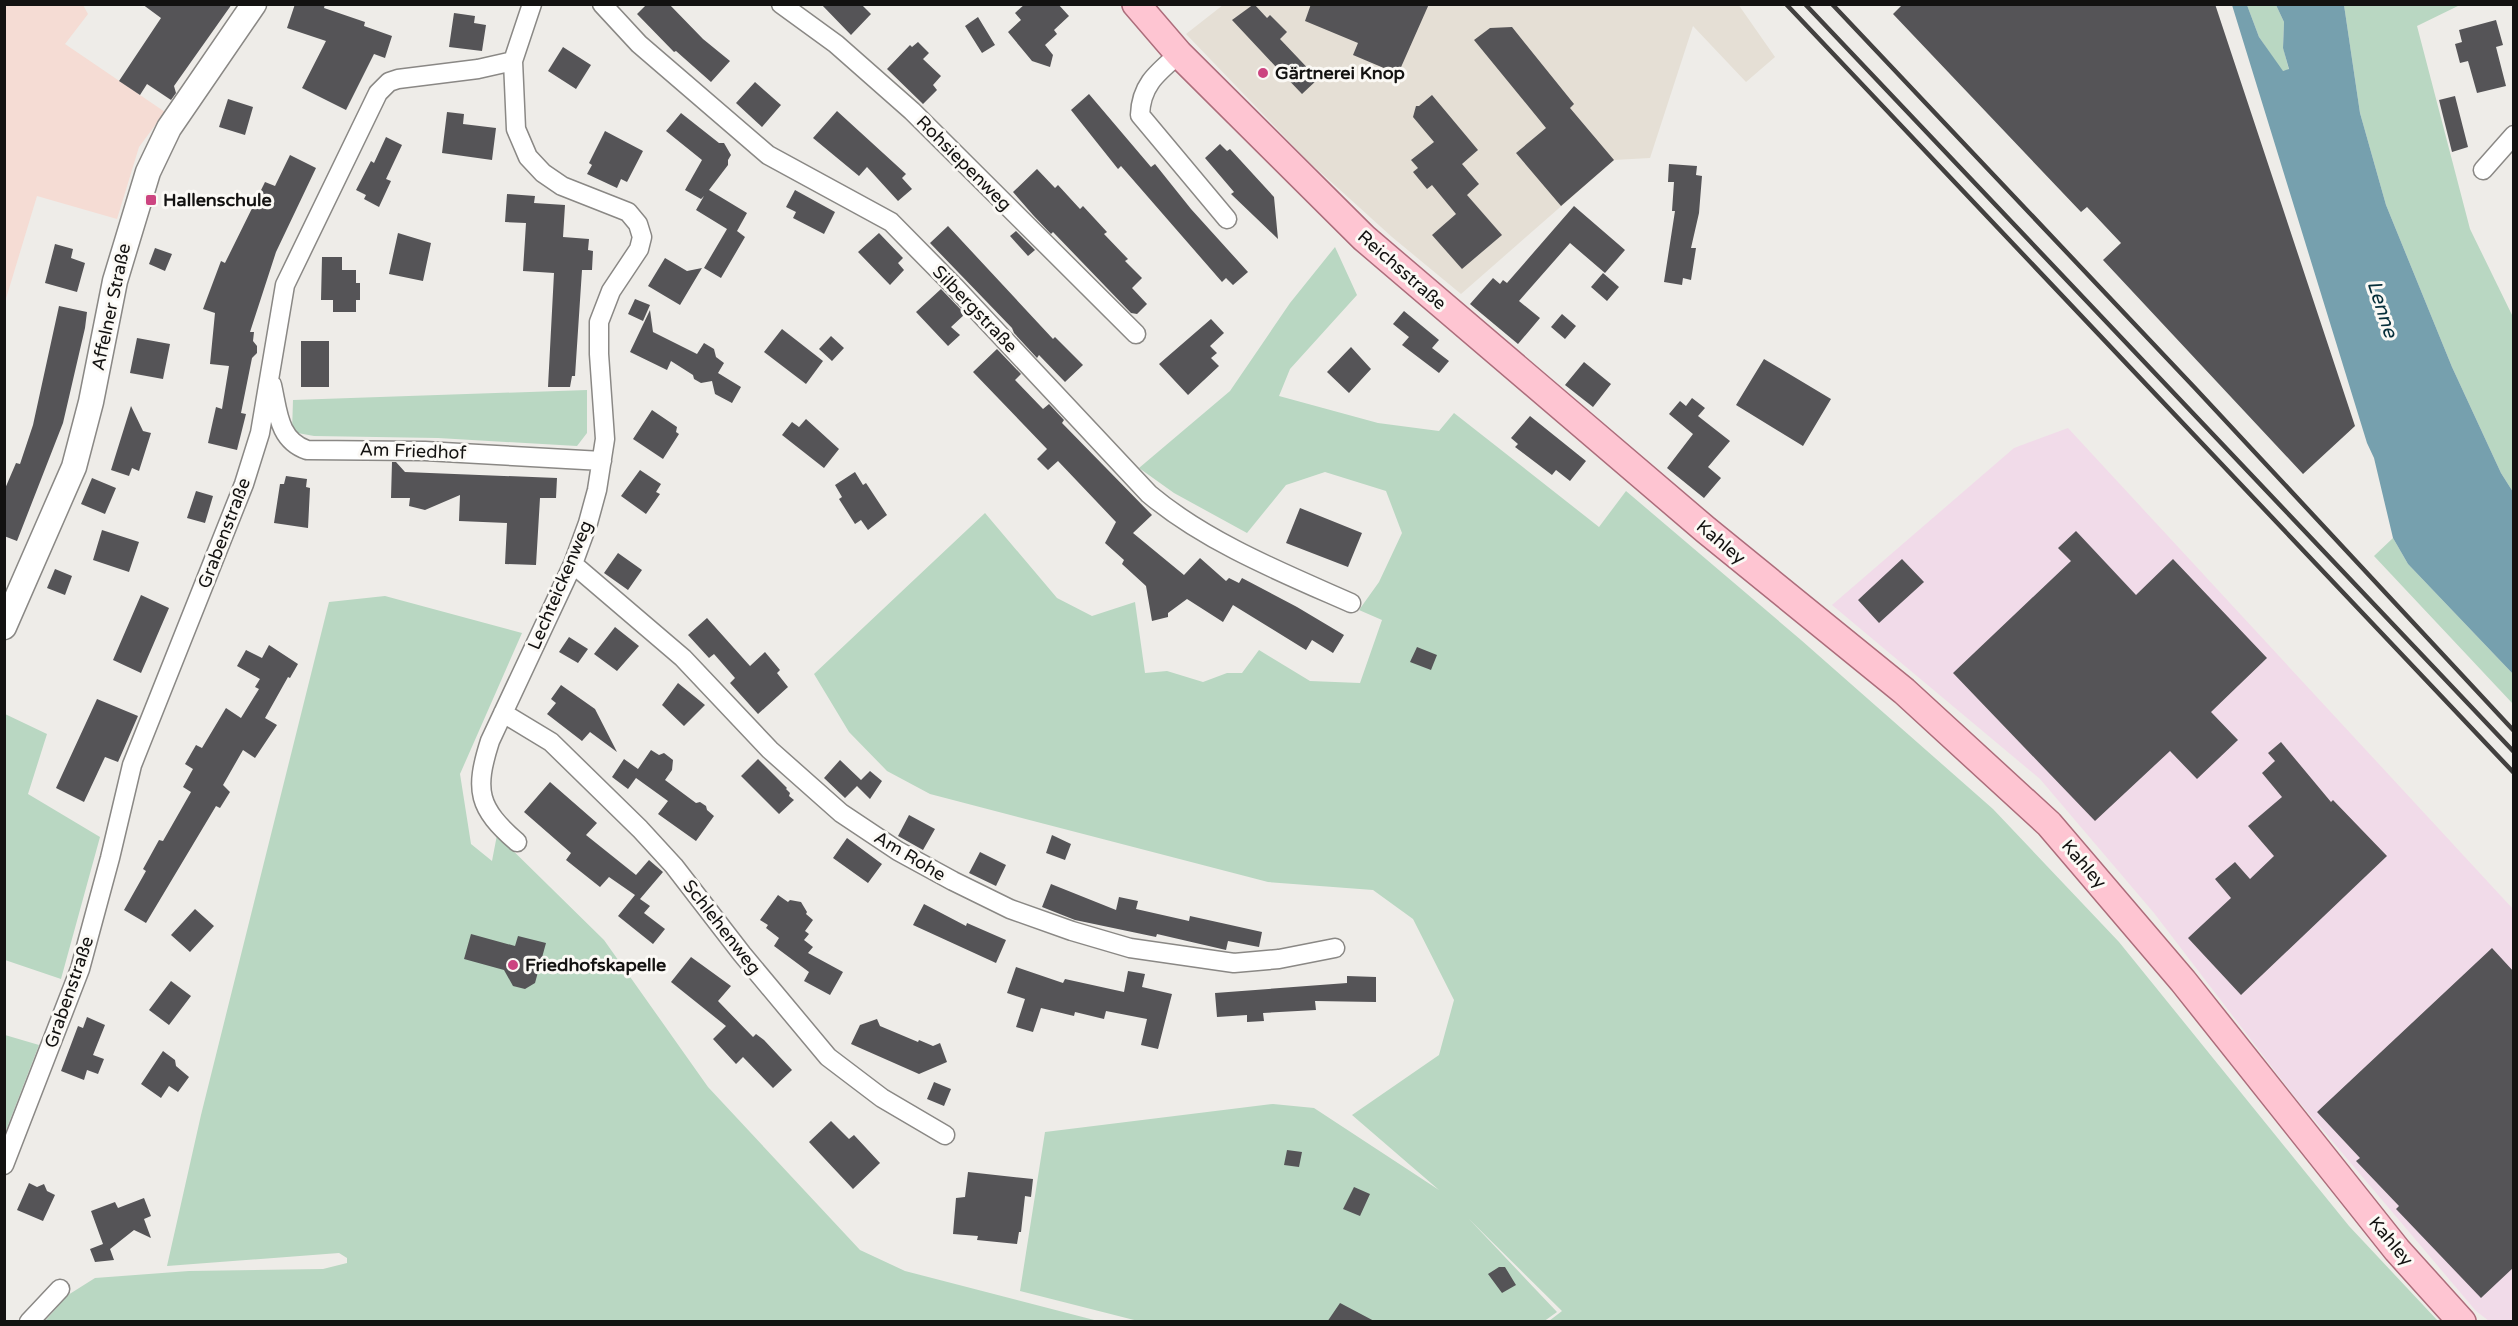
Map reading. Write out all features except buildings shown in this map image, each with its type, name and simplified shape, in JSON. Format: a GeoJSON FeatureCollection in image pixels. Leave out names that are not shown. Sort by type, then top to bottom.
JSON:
{"type":"FeatureCollection","features":[{"type":"Feature","properties":{"kind":"main road","name":"Affelner Straße"},"geometry":{"type":"LineString","coordinates":[[4,627],[74,467],[91,402],[115,281],[148,172],[169,128],[254,4]]}},
{"type":"Feature","properties":{"kind":"main road","name":"Reichsstraße"},"geometry":{"type":"LineString","coordinates":[[1136,4],[1179,54],[1364,238],[1638,472]]}},
{"type":"Feature","properties":{"kind":"main road","name":"Kahley"},"geometry":{"type":"LineString","coordinates":[[1638,472],[1904,691],[2049,824],[2183,981],[2397,1250],[2462,1322]]}},
{"type":"Feature","properties":{"kind":"street"},"geometry":{"type":"LineString","coordinates":[[513,61],[532,4]]}},
{"type":"Feature","properties":{"kind":"street","name":"Silbergstraße"},"geometry":{"type":"LineString","coordinates":[[602,4],[639,44],[768,155],[891,222],[1149,494],[1171,512],[1249,555],[1351,603]]}},
{"type":"Feature","properties":{"kind":"street","name":"Rohsiepenweg"},"geometry":{"type":"LineString","coordinates":[[782,4],[836,44],[912,111],[1136,334]]}},
{"type":"Feature","properties":{"kind":"street"},"geometry":{"type":"LineString","coordinates":[[1179,54],[1151,79],[1141,102],[1140,115],[1227,219]]}},
{"type":"Feature","properties":{"kind":"street","name":"Grabenstraße"},"geometry":{"type":"LineString","coordinates":[[4,1165],[80,969],[132,765],[244,484],[260,433],[270,380],[279,309],[285,285],[378,93],[389,82],[478,69],[513,61]]}},
{"type":"Feature","properties":{"kind":"street","name":"Lechteickenweg"},"geometry":{"type":"LineString","coordinates":[[513,61],[516,129],[528,157],[543,173],[562,186],[628,212],[638,224],[642,237],[639,249],[611,291],[600,322],[599,354],[604,439],[602,461],[588,523],[573,564],[490,741],[482,768],[485,807],[494,822],[517,842]]}},
{"type":"Feature","properties":{"kind":"street"},"geometry":{"type":"LineString","coordinates":[[2483,170],[2514,135]]}},
{"type":"Feature","properties":{"kind":"street","name":"Am Friedhof"},"geometry":{"type":"LineString","coordinates":[[270,380],[284,433],[290,442],[307,450],[425,451],[602,461]]}},
{"type":"Feature","properties":{"kind":"street","name":"Am Rohe"},"geometry":{"type":"LineString","coordinates":[[573,564],[683,658],[771,750],[842,813],[898,851],[953,881],[1010,909],[1071,931],[1130,948],[1234,963],[1279,959],[1335,948]]}},
{"type":"Feature","properties":{"kind":"street","name":"Schlehenweg"},"geometry":{"type":"LineString","coordinates":[[504,713],[551,742],[640,829],[674,866],[742,954],[828,1057],[882,1098],[945,1135]]}},
{"type":"Feature","properties":{"kind":"street"},"geometry":{"type":"LineString","coordinates":[[29,1322],[60,1289]]}},
{"type":"Feature","properties":{"kind":"shaded area"},"geometry":{"type":"Polygon","coordinates":[[[1738,4],[1775,57],[1746,82],[1693,26],[1650,158],[1614,160],[1461,294],[1392,237],[1308,161],[1186,34],[1223,5],[1738,4]]]}},
{"type":"Feature","properties":{"kind":"shaded area"},"geometry":{"type":"Polygon","coordinates":[[[5,5],[83,5],[88,14],[65,44],[165,112],[139,147],[117,219],[37,196],[5,302],[5,5]]]}},
{"type":"Feature","properties":{"kind":"shaded area"},"geometry":{"type":"Polygon","coordinates":[[[2068,428],[2513,909],[2513,1321],[2489,1321],[2476,1311],[2294,1096],[2154,913],[2040,779],[1832,605],[2014,448],[2068,428]]]}},
{"type":"Feature","properties":{"kind":"green space"},"geometry":{"type":"Polygon","coordinates":[[[2247,5],[2276,5],[2284,22],[2283,47],[2289,70],[2282,71],[2259,37],[2247,5]]]}},
{"type":"Feature","properties":{"kind":"green space"},"geometry":{"type":"Polygon","coordinates":[[[2344,5],[2460,5],[2417,26],[2470,229],[2513,317],[2513,492],[2501,473],[2452,367],[2386,205],[2360,113],[2344,5]]]}},
{"type":"Feature","properties":{"kind":"green space"},"geometry":{"type":"Polygon","coordinates":[[[1335,247],[1357,295],[1290,369],[1279,396],[1378,423],[1439,431],[1454,413],[1599,527],[1626,491],[1801,640],[1993,809],[2119,942],[2349,1226],[2438,1321],[1549,1321],[1562,1311],[1469,1219],[1557,1312],[1543,1322],[1142,1322],[1020,1291],[1045,1132],[1273,1104],[1314,1108],[1439,1190],[1352,1115],[1439,1055],[1454,1000],[1413,919],[1373,890],[1268,882],[930,794],[887,771],[849,732],[814,674],[985,513],[1057,598],[1092,616],[1135,602],[1145,673],[1167,671],[1203,682],[1227,673],[1242,673],[1259,650],[1310,681],[1360,683],[1382,620],[1359,610],[1379,582],[1402,533],[1386,491],[1325,472],[1286,485],[1247,533],[1174,493],[1139,468],[1230,391],[1290,303],[1335,247]]]}},
{"type":"Feature","properties":{"kind":"green space"},"geometry":{"type":"Polygon","coordinates":[[[587,390],[587,433],[577,446],[438,438],[314,436],[292,432],[293,400],[587,390]]]}},
{"type":"Feature","properties":{"kind":"green space"},"geometry":{"type":"Polygon","coordinates":[[[2393,538],[2408,564],[2513,674],[2513,704],[2374,556],[2393,538]]]}},
{"type":"Feature","properties":{"kind":"green space"},"geometry":{"type":"Polygon","coordinates":[[[385,596],[522,633],[460,774],[471,844],[492,861],[497,835],[604,940],[708,1087],[860,1250],[905,1271],[1098,1321],[44,1322],[68,1295],[95,1278],[189,1271],[323,1269],[347,1263],[347,1258],[339,1253],[167,1266],[201,1115],[329,602],[385,596]]]}},
{"type":"Feature","properties":{"kind":"green space"},"geometry":{"type":"Polygon","coordinates":[[[5,714],[47,734],[28,794],[100,837],[61,979],[5,960],[5,714]]]}},
{"type":"Feature","properties":{"kind":"green space"},"geometry":{"type":"Polygon","coordinates":[[[4,1035],[39,1045],[5,1133],[4,1035]]]}},
{"type":"Feature","properties":{"kind":"water","name":"Lenne"},"geometry":{"type":"Polygon","coordinates":[[[2232,5],[2247,5],[2259,37],[2283,71],[2289,69],[2283,48],[2284,22],[2276,5],[2344,5],[2360,113],[2386,205],[2452,367],[2501,473],[2513,492],[2513,674],[2408,564],[2393,538],[2374,458],[2367,443],[2232,5]]]}},
{"type":"Feature","properties":{"kind":"railway"},"geometry":{"type":"LineString","coordinates":[[1786,4],[2514,773]]}},
{"type":"Feature","properties":{"kind":"railway"},"geometry":{"type":"LineString","coordinates":[[1805,4],[2514,752]]}},
{"type":"Feature","properties":{"kind":"railway"},"geometry":{"type":"LineString","coordinates":[[1832,4],[2194,387],[2514,731]]}},
{"type":"Feature","properties":{"kind":"place","name":"Gärtnerei Knop"},"geometry":{"type":"Point","coordinates":[1263,73]}},
{"type":"Feature","properties":{"kind":"place","name":"Hallenschule"},"geometry":{"type":"Point","coordinates":[151,200]}},
{"type":"Feature","properties":{"kind":"place","name":"Friedhofskapelle"},"geometry":{"type":"Point","coordinates":[513,965]}}]}
